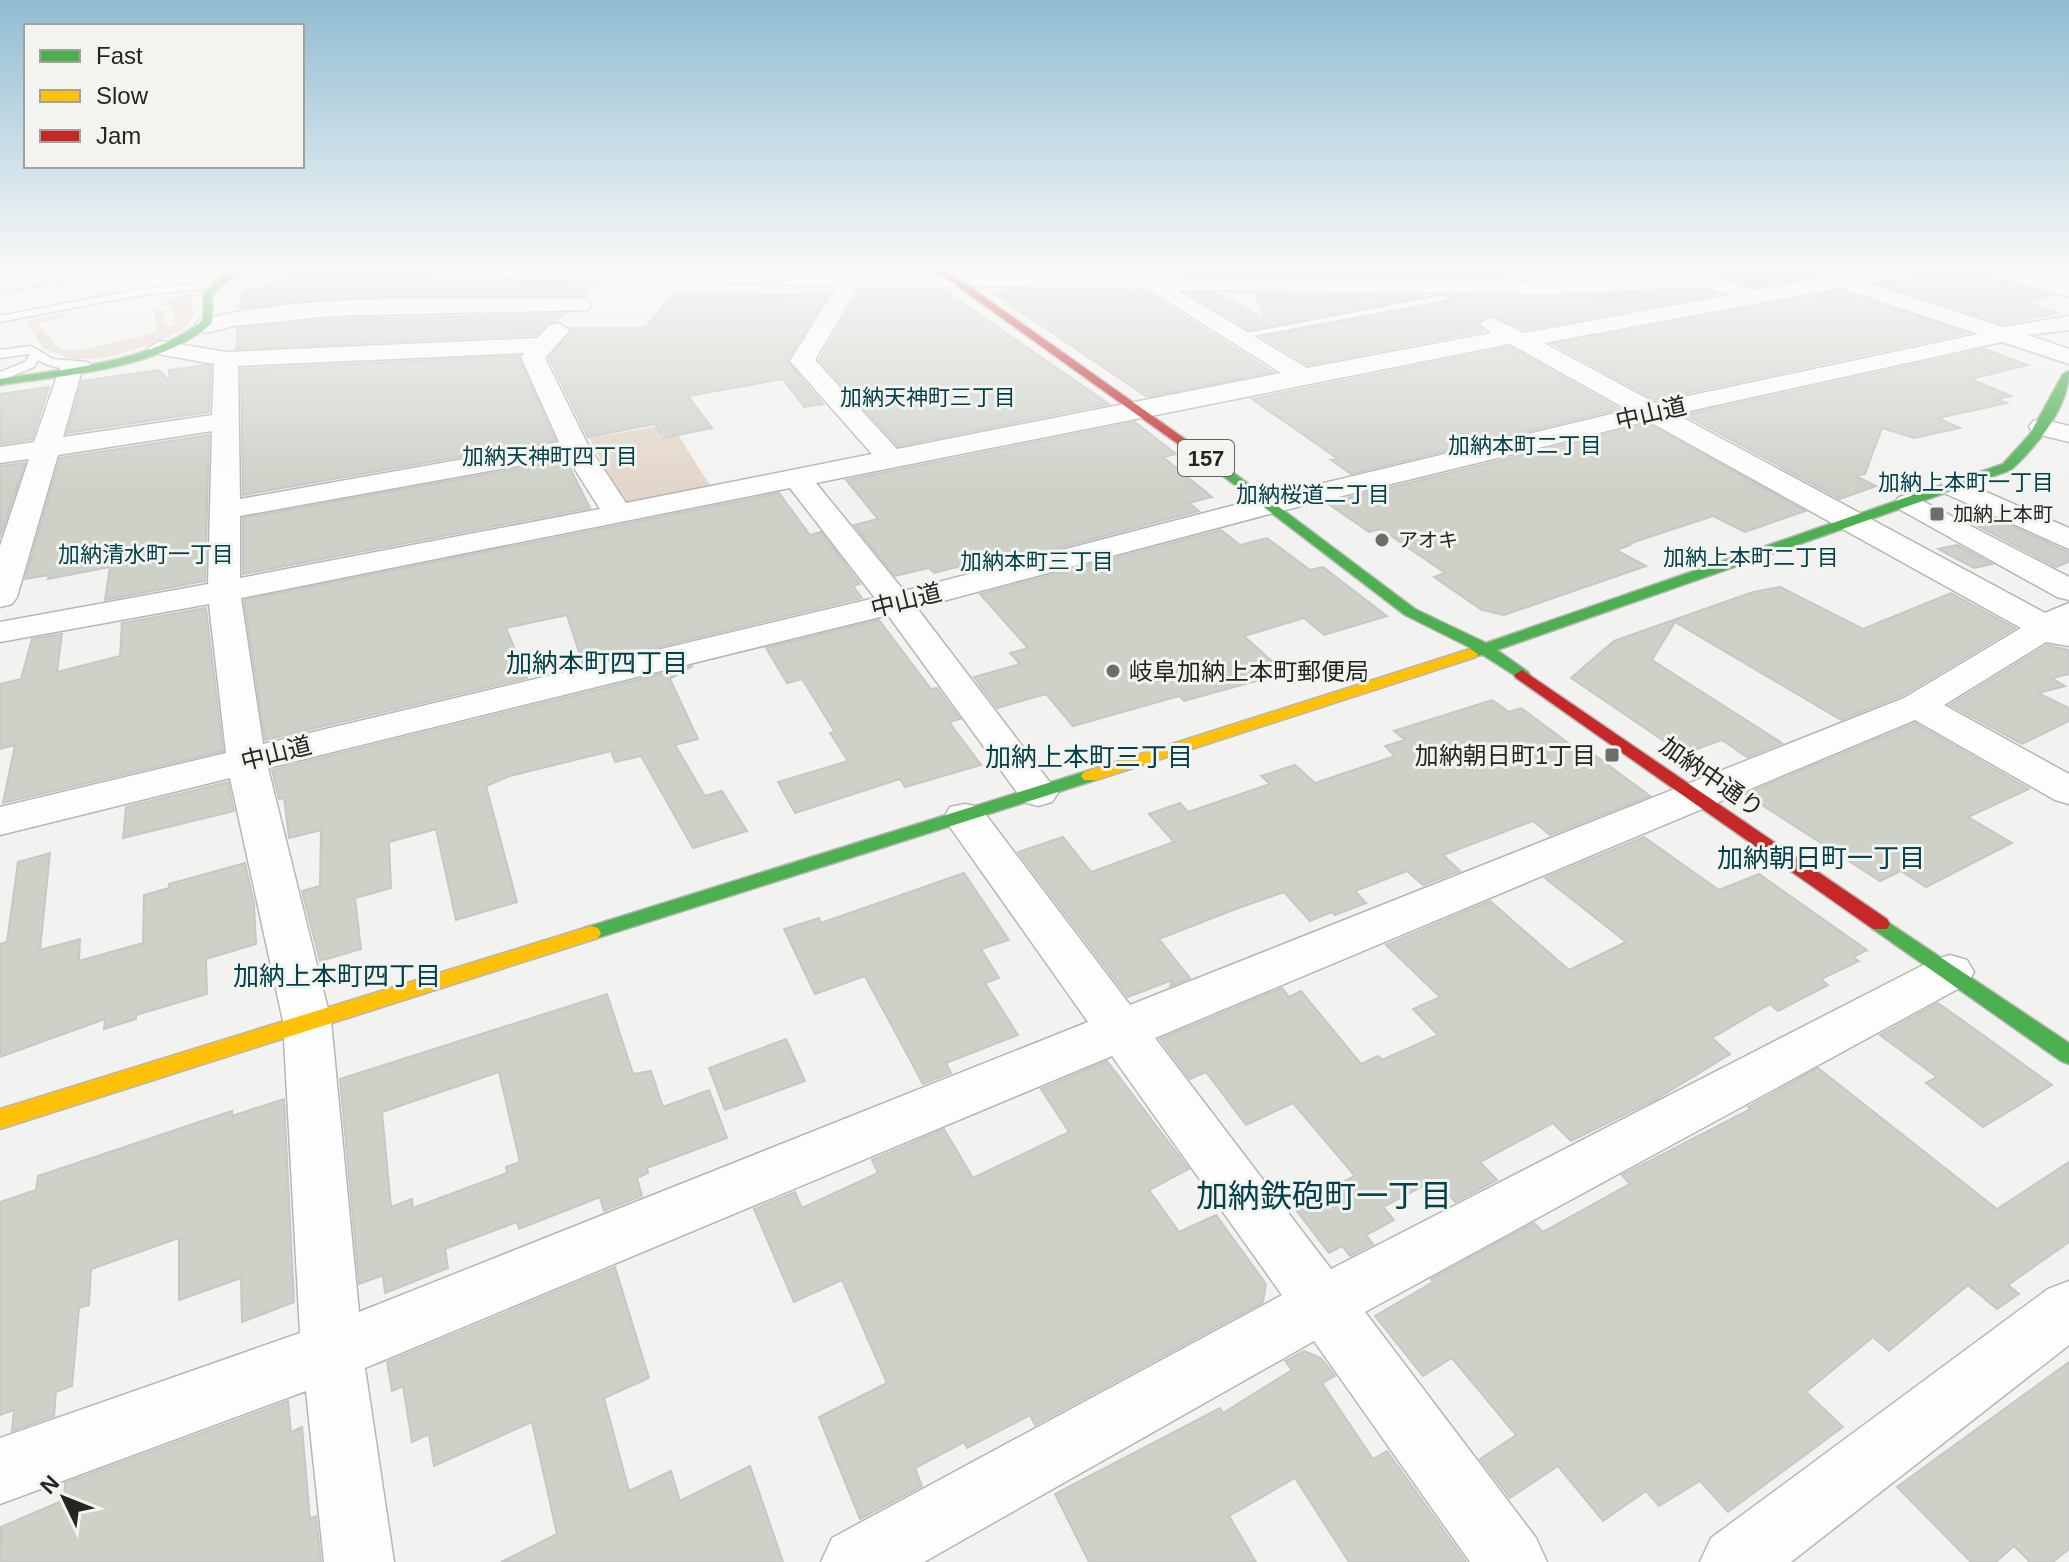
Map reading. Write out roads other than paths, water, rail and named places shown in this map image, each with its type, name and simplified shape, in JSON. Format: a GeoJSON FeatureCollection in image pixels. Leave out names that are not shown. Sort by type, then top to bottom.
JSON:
{"type":"FeatureCollection","features":[{"type":"Feature","properties":{"kind":"main road"},"geometry":{"type":"LineString","coordinates":[[0,379],[79,368],[160,348],[177,340]]}},
{"type":"Feature","properties":{"kind":"main road","name":"加納中通り"},"geometry":{"type":"LineString","coordinates":[[1050,340],[1279,495],[1410,612],[1485,649],[2069,1055]]}},
{"type":"Feature","properties":{"kind":"main road","name":"加納中通り"},"geometry":{"type":"LineString","coordinates":[[1059,340],[1146,406],[1247,465]]}},
{"type":"Feature","properties":{"kind":"main road"},"geometry":{"type":"LineString","coordinates":[[0,1119],[965,817],[1485,649],[1954,487],[2007,467],[2024,453],[2042,427],[2069,374]]}},
{"type":"Feature","properties":{"kind":"main road","name":"加納中通り"},"geometry":{"type":"LineString","coordinates":[[1279,495],[1322,515]]}},
{"type":"Feature","properties":{"kind":"main road","name":"加納中通り"},"geometry":{"type":"LineString","coordinates":[[1456,613],[1485,649]]}},
{"type":"Feature","properties":{"kind":"street"},"geometry":{"type":"LineString","coordinates":[[549,340],[533,357],[575,447],[619,515]]}},
{"type":"Feature","properties":{"kind":"street"},"geometry":{"type":"LineString","coordinates":[[815,340],[802,361],[891,459]]}},
{"type":"Feature","properties":{"kind":"street"},"geometry":{"type":"LineString","coordinates":[[1243,340],[1303,376]]}},
{"type":"Feature","properties":{"kind":"street"},"geometry":{"type":"LineString","coordinates":[[0,632],[619,515],[1146,406],[1508,340]]}},
{"type":"Feature","properties":{"kind":"street"},"geometry":{"type":"LineString","coordinates":[[1522,340],[1853,522],[2061,627]]}},
{"type":"Feature","properties":{"kind":"street"},"geometry":{"type":"LineString","coordinates":[[1948,340],[1962,346]]}},
{"type":"Feature","properties":{"kind":"street","name":"中山道"},"geometry":{"type":"LineString","coordinates":[[0,821],[896,603],[1279,495],[1983,340]]}},
{"type":"Feature","properties":{"kind":"street"},"geometry":{"type":"LineString","coordinates":[[2015,340],[2069,357]]}},
{"type":"Feature","properties":{"kind":"street"},"geometry":{"type":"LineString","coordinates":[[160,348],[226,359],[545,345]]}},
{"type":"Feature","properties":{"kind":"street"},"geometry":{"type":"LineString","coordinates":[[226,359],[224,592],[246,761],[307,1021],[332,1352],[359,1562]]}},
{"type":"Feature","properties":{"kind":"street"},"geometry":{"type":"LineString","coordinates":[[0,597],[46,449],[79,368]]}},
{"type":"Feature","properties":{"kind":"street"},"geometry":{"type":"LineString","coordinates":[[0,455],[226,421]]}},
{"type":"Feature","properties":{"kind":"street"},"geometry":{"type":"LineString","coordinates":[[2042,427],[2069,434]]}},
{"type":"Feature","properties":{"kind":"street"},"geometry":{"type":"LineString","coordinates":[[226,510],[575,447]]}},
{"type":"Feature","properties":{"kind":"street"},"geometry":{"type":"LineString","coordinates":[[796,477],[896,603],[1038,793]]}},
{"type":"Feature","properties":{"kind":"street"},"geometry":{"type":"LineString","coordinates":[[1954,487],[2069,540]]}},
{"type":"Feature","properties":{"kind":"street"},"geometry":{"type":"LineString","coordinates":[[1909,503],[2069,590]]}},
{"type":"Feature","properties":{"kind":"street"},"geometry":{"type":"LineString","coordinates":[[0,1471],[332,1352],[1120,1028],[1917,706],[2061,627]]}},
{"type":"Feature","properties":{"kind":"street"},"geometry":{"type":"LineString","coordinates":[[1917,706],[2069,791]]}},
{"type":"Feature","properties":{"kind":"street"},"geometry":{"type":"LineString","coordinates":[[965,817],[1512,1562]]}},
{"type":"Feature","properties":{"kind":"street"},"geometry":{"type":"LineString","coordinates":[[856,1562],[1322,1305],[1950,972]]}},
{"type":"Feature","properties":{"kind":"street"},"geometry":{"type":"LineString","coordinates":[[1735,1562],[2069,1309]]}},
{"type":"Feature","properties":{"kind":"lane"},"geometry":{"type":"LineString","coordinates":[[0,379],[30,364],[21,340]]}},
{"type":"Feature","properties":{"kind":"lane"},"geometry":{"type":"LineString","coordinates":[[25,340],[50,362],[79,368]]}},
{"type":"Feature","properties":{"kind":"place","name":"加納上本町"},"geometry":{"type":"Point","coordinates":[1937,514]}},
{"type":"Feature","properties":{"kind":"place","name":"アオキ"},"geometry":{"type":"Point","coordinates":[1382,540]}},
{"type":"Feature","properties":{"kind":"place","name":"岐阜加納上本町郵便局"},"geometry":{"type":"Point","coordinates":[1113,671]}},
{"type":"Feature","properties":{"kind":"place","name":"加納朝日町1丁目"},"geometry":{"type":"Point","coordinates":[1612,755]}},
{"type":"Feature","properties":{"kind":"district","name":"加納天神町三丁目"},"geometry":{"type":"Point","coordinates":[928,397]}},
{"type":"Feature","properties":{"kind":"district","name":"加納本町二丁目"},"geometry":{"type":"Point","coordinates":[1525,445]}},
{"type":"Feature","properties":{"kind":"district","name":"加納天神町四丁目"},"geometry":{"type":"Point","coordinates":[550,456]}},
{"type":"Feature","properties":{"kind":"district","name":"加納上本町一丁目"},"geometry":{"type":"Point","coordinates":[1966,482]}},
{"type":"Feature","properties":{"kind":"district","name":"加納桜道二丁目"},"geometry":{"type":"Point","coordinates":[1313,494]}},
{"type":"Feature","properties":{"kind":"district","name":"加納清水町一丁目"},"geometry":{"type":"Point","coordinates":[146,554]}},
{"type":"Feature","properties":{"kind":"district","name":"加納上本町二丁目"},"geometry":{"type":"Point","coordinates":[1751,557]}},
{"type":"Feature","properties":{"kind":"district","name":"加納本町三丁目"},"geometry":{"type":"Point","coordinates":[1037,561]}},
{"type":"Feature","properties":{"kind":"district","name":"加納本町四丁目"},"geometry":{"type":"Point","coordinates":[597,663]}},
{"type":"Feature","properties":{"kind":"district","name":"加納上本町三丁目"},"geometry":{"type":"Point","coordinates":[1089,757]}},
{"type":"Feature","properties":{"kind":"district","name":"加納朝日町一丁目"},"geometry":{"type":"Point","coordinates":[1821,858]}},
{"type":"Feature","properties":{"kind":"district","name":"加納上本町四丁目"},"geometry":{"type":"Point","coordinates":[337,976]}},
{"type":"Feature","properties":{"kind":"district","name":"加納鉄砲町一丁目"},"geometry":{"type":"Point","coordinates":[1324,1196]}}]}
